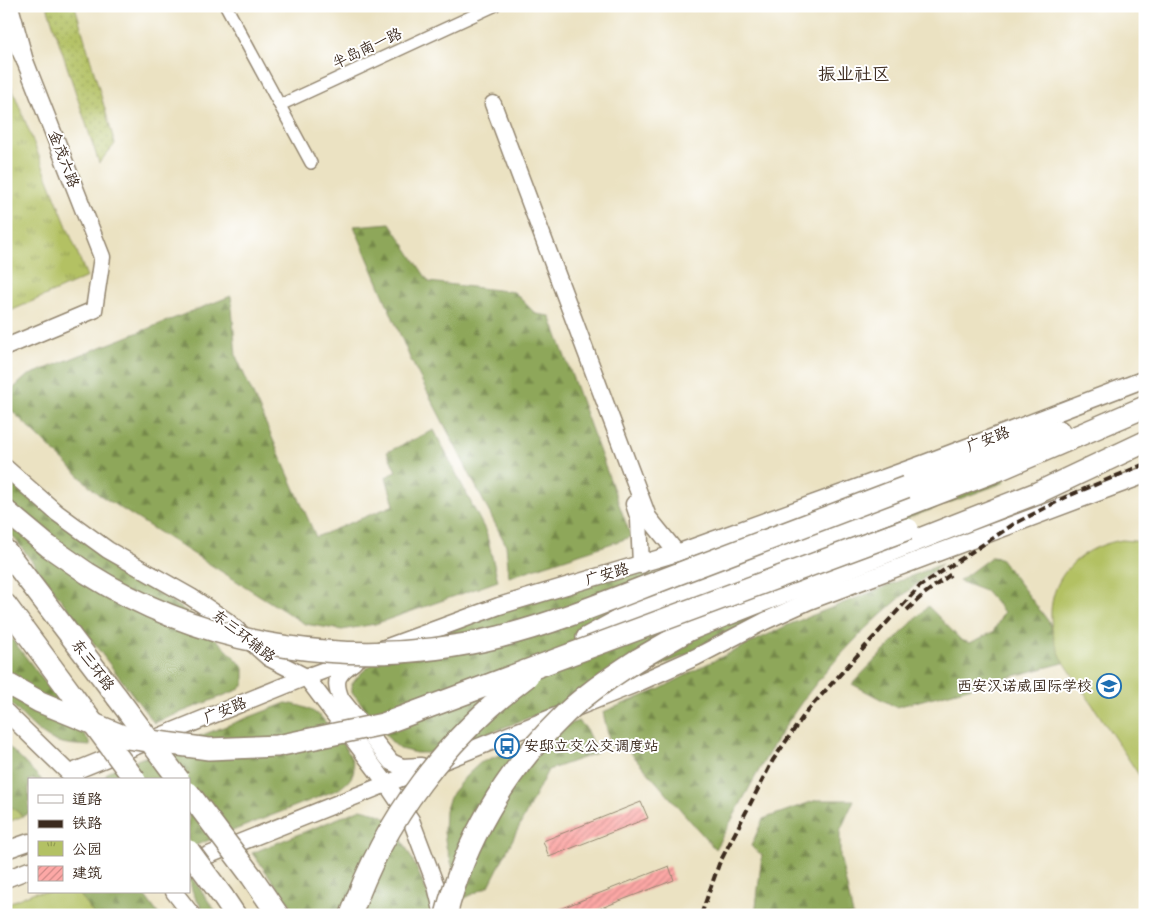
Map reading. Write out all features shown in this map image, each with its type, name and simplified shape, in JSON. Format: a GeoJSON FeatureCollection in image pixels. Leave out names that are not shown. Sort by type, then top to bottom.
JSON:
{"type":"FeatureCollection","features":[{"type":"Feature","properties":{"kind":"highway"},"geometry":{"type":"LineString","coordinates":[[351,915],[370,867],[414,791],[470,726],[513,687],[544,665],[620,620],[681,592],[996,471],[1145,405]]}},
{"type":"Feature","properties":{"kind":"highway"},"geometry":{"type":"LineString","coordinates":[[6,511],[48,546],[87,573],[126,596],[211,631],[293,649],[351,653],[400,653],[429,650],[500,637],[567,616],[1014,445],[1145,405]]}},
{"type":"Feature","properties":{"kind":"highway"},"geometry":{"type":"LineString","coordinates":[[6,683],[40,702],[128,738],[209,749],[277,746],[383,724],[908,536],[1037,494],[1145,441]]}},
{"type":"Feature","properties":{"kind":"highway"},"geometry":{"type":"LineString","coordinates":[[445,915],[462,864],[474,837],[493,802],[508,780],[560,718],[637,660],[690,630],[908,536],[1145,441]]}},
{"type":"Feature","properties":{"kind":"highway","name":"东三环路"},"geometry":{"type":"LineString","coordinates":[[6,551],[177,778]]}},
{"type":"Feature","properties":{"kind":"highway"},"geometry":{"type":"LineString","coordinates":[[6,605],[134,778]]}},
{"type":"Feature","properties":{"kind":"highway"},"geometry":{"type":"LineString","coordinates":[[190,794],[278,915]]}},
{"type":"Feature","properties":{"kind":"highway"},"geometry":{"type":"LineString","coordinates":[[190,852],[236,915]]}},
{"type":"Feature","properties":{"kind":"main road","name":"金茂六路"},"geometry":{"type":"LineString","coordinates":[[6,347],[94,310],[102,258],[26,61],[10,6]]}},
{"type":"Feature","properties":{"kind":"main road","name":"金茂六路"},"geometry":{"type":"LineString","coordinates":[[6,21],[26,61]]}},
{"type":"Feature","properties":{"kind":"main road"},"geometry":{"type":"LineString","coordinates":[[640,564],[640,519],[488,105],[648,517],[677,553]]}},
{"type":"Feature","properties":{"kind":"main road","name":"广安路"},"geometry":{"type":"LineString","coordinates":[[73,776],[306,677],[499,606],[677,553],[924,463],[1145,379]]}},
{"type":"Feature","properties":{"kind":"main road","name":"东三环辅路"},"geometry":{"type":"LineString","coordinates":[[6,468],[57,513],[108,550],[220,616],[269,658],[306,677],[386,783],[411,820],[445,915]]}},
{"type":"Feature","properties":{"kind":"main road"},"geometry":{"type":"LineString","coordinates":[[190,863],[646,680],[808,601],[1145,475]]}},
{"type":"Feature","properties":{"kind":"main road"},"geometry":{"type":"LineString","coordinates":[[948,548],[1037,494]]}},
{"type":"Feature","properties":{"kind":"main road"},"geometry":{"type":"LineString","coordinates":[[359,658],[346,668],[338,678],[336,687],[341,699],[391,762],[402,767],[432,765]]}},
{"type":"Feature","properties":{"kind":"main road"},"geometry":{"type":"LineString","coordinates":[[6,712],[73,776]]}},
{"type":"Feature","properties":{"kind":"main road"},"geometry":{"type":"LineString","coordinates":[[6,850],[28,842]]}},
{"type":"Feature","properties":{"kind":"main road"},"geometry":{"type":"LineString","coordinates":[[6,879],[28,870]]}},
{"type":"Feature","properties":{"kind":"main road"},"geometry":{"type":"LineString","coordinates":[[176,894],[192,915]]}},
{"type":"Feature","properties":{"kind":"street"},"geometry":{"type":"LineString","coordinates":[[226,6],[311,163]]}},
{"type":"Feature","properties":{"kind":"street","name":"半岛南一路"},"geometry":{"type":"LineString","coordinates":[[280,105],[494,6]]}},
{"type":"Feature","properties":{"kind":"green space"},"geometry":{"type":"Polygon","coordinates":[[[47,6],[75,6],[115,144],[99,163],[47,6]]]}},
{"type":"Feature","properties":{"kind":"green space"},"geometry":{"type":"Polygon","coordinates":[[[6,73],[87,277],[6,313],[6,73]]]}},
{"type":"Feature","properties":{"kind":"green space"},"geometry":{"type":"Polygon","coordinates":[[[390,223],[429,282],[514,292],[536,314],[550,316],[631,537],[509,577],[506,545],[410,358],[354,226],[390,223]]]}},
{"type":"Feature","properties":{"kind":"green space"},"geometry":{"type":"Polygon","coordinates":[[[231,296],[236,356],[316,537],[394,505],[386,477],[396,471],[387,452],[434,430],[486,532],[498,581],[375,624],[342,630],[305,624],[98,494],[6,405],[6,395],[27,376],[231,296]]]}},
{"type":"Feature","properties":{"kind":"green space"},"geometry":{"type":"Polygon","coordinates":[[[988,443],[1005,482],[908,518],[920,552],[705,648],[495,731],[429,753],[416,753],[400,749],[391,741],[352,692],[352,684],[372,664],[410,646],[509,609],[988,443]]]}},
{"type":"Feature","properties":{"kind":"green space"},"geometry":{"type":"Polygon","coordinates":[[[6,476],[136,579],[192,615],[244,667],[244,684],[240,689],[154,723],[6,527],[6,476]]]}},
{"type":"Feature","properties":{"kind":"green space","name":"西安汉诺威国际学校"},"geometry":{"type":"Polygon","coordinates":[[[1122,540],[1145,542],[1145,784],[1064,662],[1055,641],[1051,621],[1052,602],[1058,584],[1068,569],[1082,556],[1100,546],[1122,540]]]}},
{"type":"Feature","properties":{"kind":"green space"},"geometry":{"type":"Polygon","coordinates":[[[991,557],[1000,558],[1049,622],[1067,662],[896,707],[852,684],[928,606],[961,640],[970,643],[993,632],[1004,612],[985,591],[959,581],[991,557]]]}},
{"type":"Feature","properties":{"kind":"green space"},"geometry":{"type":"Polygon","coordinates":[[[942,564],[881,615],[826,671],[794,713],[773,746],[715,849],[623,744],[611,748],[603,712],[660,689],[788,625],[942,564]]]}},
{"type":"Feature","properties":{"kind":"green space"},"geometry":{"type":"Polygon","coordinates":[[[6,631],[90,742],[90,746],[72,745],[55,741],[35,728],[6,699],[6,631]]]}},
{"type":"Feature","properties":{"kind":"green space"},"geometry":{"type":"Polygon","coordinates":[[[286,703],[304,707],[321,717],[348,752],[354,767],[349,781],[339,789],[190,848],[190,778],[105,778],[106,774],[111,770],[286,703]]]}},
{"type":"Feature","properties":{"kind":"green space"},"geometry":{"type":"Polygon","coordinates":[[[578,721],[585,727],[597,753],[548,770],[489,886],[463,899],[446,846],[444,832],[445,810],[452,793],[480,763],[578,721]]]}},
{"type":"Feature","properties":{"kind":"green space"},"geometry":{"type":"Polygon","coordinates":[[[6,744],[40,778],[28,778],[28,814],[23,816],[6,803],[6,744]]]}},
{"type":"Feature","properties":{"kind":"green space"},"geometry":{"type":"Polygon","coordinates":[[[817,800],[854,800],[840,831],[840,856],[853,915],[755,915],[762,855],[751,846],[763,819],[817,800]]]}},
{"type":"Feature","properties":{"kind":"green space"},"geometry":{"type":"Polygon","coordinates":[[[6,803],[23,816],[6,823],[6,803]]]}},
{"type":"Feature","properties":{"kind":"green space"},"geometry":{"type":"Polygon","coordinates":[[[361,809],[374,812],[386,818],[400,836],[427,893],[435,915],[298,915],[252,853],[361,809]]]}},
{"type":"Feature","properties":{"kind":"green space"},"geometry":{"type":"Polygon","coordinates":[[[191,876],[218,915],[207,915],[195,897],[191,887],[191,876]]]}},
{"type":"Feature","properties":{"kind":"green space"},"geometry":{"type":"Polygon","coordinates":[[[30,894],[79,894],[94,915],[6,915],[6,904],[30,894]]]}},
{"type":"Feature","properties":{"kind":"green space"},"geometry":{"type":"Polygon","coordinates":[[[79,894],[143,894],[159,915],[94,915],[79,894]]]}},
{"type":"Feature","properties":{"kind":"building"},"geometry":{"type":"Polygon","coordinates":[[[641,802],[648,818],[549,857],[543,841],[641,802]]]}},
{"type":"Feature","properties":{"kind":"building"},"geometry":{"type":"Polygon","coordinates":[[[669,866],[674,880],[583,915],[544,915],[669,866]]]}},
{"type":"Feature","properties":{"kind":"railway"},"geometry":{"type":"LineString","coordinates":[[701,915],[719,864],[773,760],[807,711],[920,586],[1014,524],[1068,496],[1145,464]]}},
{"type":"Feature","properties":{"kind":"railway"},"geometry":{"type":"LineString","coordinates":[[907,610],[924,594],[951,574]]}},
{"type":"Feature","properties":{"kind":"place","name":"西安汉诺威国际学校"},"geometry":{"type":"Point","coordinates":[1109,686]}},
{"type":"Feature","properties":{"kind":"place","name":"安邸立交公交调度站"},"geometry":{"type":"Point","coordinates":[507,746]}},
{"type":"Feature","properties":{"kind":"district","name":"振业社区"},"geometry":{"type":"Point","coordinates":[854,74]}}]}
